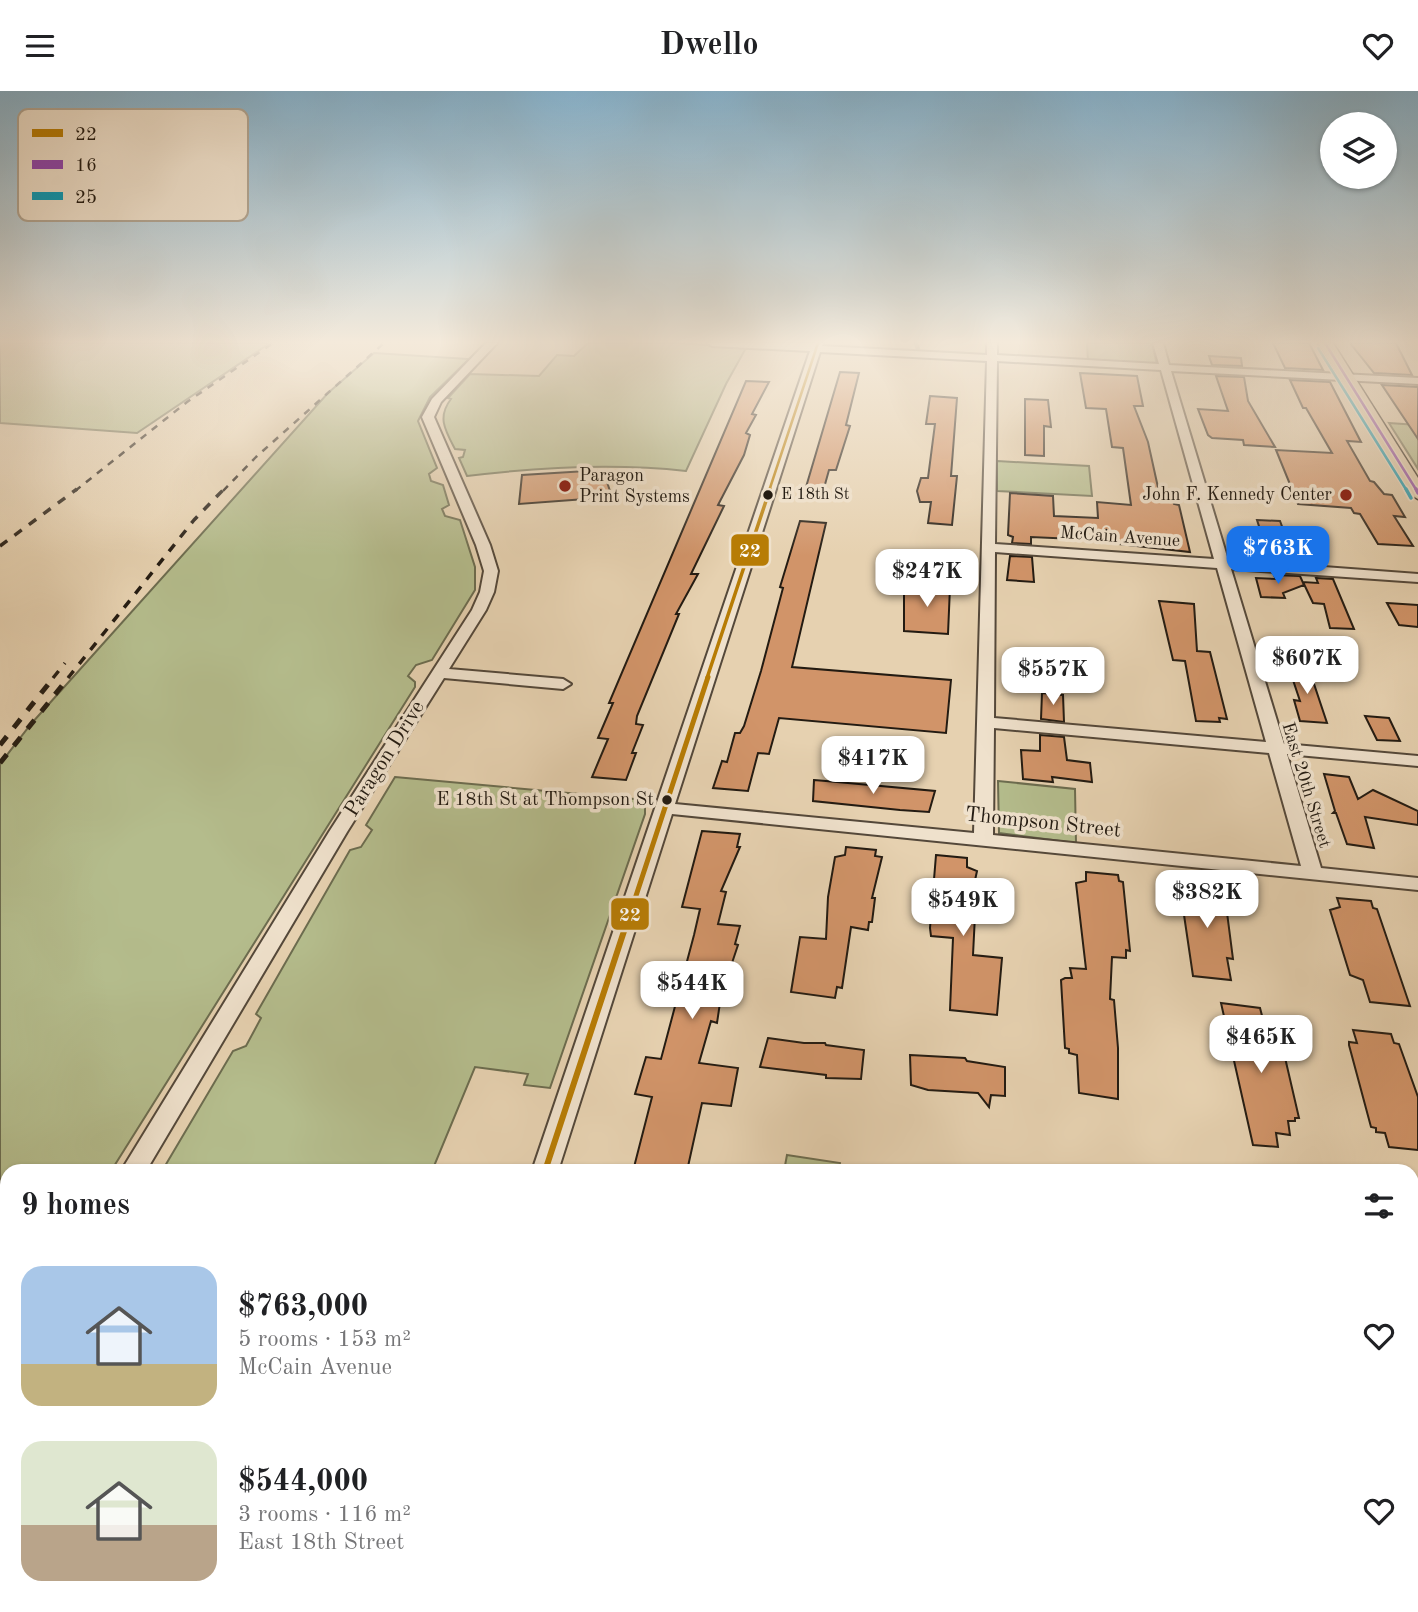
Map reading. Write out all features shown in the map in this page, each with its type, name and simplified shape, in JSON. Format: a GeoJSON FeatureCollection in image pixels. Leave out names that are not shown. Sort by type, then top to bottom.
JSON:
{"type":"FeatureCollection","features":[{"type":"Feature","properties":{"kind":"main road"},"geometry":{"type":"LineString","coordinates":[[1371,414],[1418,493]]}},
{"type":"Feature","properties":{"kind":"street","name":"Paragon Drive"},"geometry":{"type":"LineString","coordinates":[[137,1164],[338,832],[479,610],[487,592],[491,571],[483,545],[429,425],[428,414]]}},
{"type":"Feature","properties":{"kind":"street"},"geometry":{"type":"LineString","coordinates":[[547,1164],[794,414]]}},
{"type":"Feature","properties":{"kind":"street"},"geometry":{"type":"LineString","coordinates":[[983,840],[991,414]]}},
{"type":"Feature","properties":{"kind":"street","name":"East 20th Street"},"geometry":{"type":"LineString","coordinates":[[1179,414],[1313,874]]}},
{"type":"Feature","properties":{"kind":"street","name":"McCain Avenue"},"geometry":{"type":"LineString","coordinates":[[987,547],[1418,578]]}},
{"type":"Feature","properties":{"kind":"street"},"geometry":{"type":"LineString","coordinates":[[440,673],[563,684]]}},
{"type":"Feature","properties":{"kind":"street"},"geometry":{"type":"LineString","coordinates":[[984,722],[1418,761]]}},
{"type":"Feature","properties":{"kind":"street","name":"Thompson Street"},"geometry":{"type":"LineString","coordinates":[[664,808],[1418,884]]}},
{"type":"Feature","properties":{"kind":"green space"},"geometry":{"type":"Polygon","coordinates":[[[0,414],[165,414],[137,433],[0,423],[0,414]]]}},
{"type":"Feature","properties":{"kind":"green space"},"geometry":{"type":"Polygon","coordinates":[[[309,414],[422,414],[418,421],[437,468],[429,474],[431,481],[443,485],[449,505],[442,509],[445,516],[460,520],[475,567],[475,590],[432,660],[416,665],[408,676],[415,682],[415,687],[115,1164],[0,1164],[0,764],[31,724],[309,414]]]}},
{"type":"Feature","properties":{"kind":"green space"},"geometry":{"type":"Polygon","coordinates":[[[444,414],[712,414],[686,471],[576,467],[467,476],[459,458],[463,457],[465,450],[455,449],[444,414]]]}},
{"type":"Feature","properties":{"kind":"green space"},"geometry":{"type":"Polygon","coordinates":[[[1389,423],[1418,425],[1418,469],[1389,423]]]}},
{"type":"Feature","properties":{"kind":"green space"},"geometry":{"type":"Polygon","coordinates":[[[997,461],[1089,466],[1092,496],[997,491],[997,461]]]}},
{"type":"Feature","properties":{"kind":"green space"},"geometry":{"type":"Polygon","coordinates":[[[395,777],[645,800],[645,814],[550,1088],[524,1085],[528,1074],[475,1067],[435,1164],[166,1164],[233,1051],[246,1046],[261,1018],[256,1014],[350,850],[361,847],[372,830],[366,825],[395,777]]]}},
{"type":"Feature","properties":{"kind":"green space"},"geometry":{"type":"Polygon","coordinates":[[[998,781],[1075,789],[1076,843],[999,833],[998,781]]]}},
{"type":"Feature","properties":{"kind":"green space"},"geometry":{"type":"Polygon","coordinates":[[[787,1155],[840,1163],[840,1164],[785,1164],[787,1155]]]}},
{"type":"Feature","properties":{"kind":"building"},"geometry":{"type":"Polygon","coordinates":[[[732,414],[756,415],[746,433],[750,435],[744,455],[718,505],[724,506],[691,574],[698,574],[676,614],[679,614],[637,716],[636,724],[643,725],[632,753],[636,753],[626,780],[592,777],[608,739],[598,738],[613,703],[609,703],[732,414]]]}},
{"type":"Feature","properties":{"kind":"building"},"geometry":{"type":"Polygon","coordinates":[[[828,414],[849,414],[846,425],[850,426],[836,470],[829,470],[824,488],[806,487],[828,414]]]}},
{"type":"Feature","properties":{"kind":"building"},"geometry":{"type":"Polygon","coordinates":[[[927,414],[956,414],[951,476],[957,476],[952,525],[928,523],[931,502],[920,502],[917,491],[921,478],[928,478],[935,424],[926,424],[927,414]]]}},
{"type":"Feature","properties":{"kind":"building"},"geometry":{"type":"Polygon","coordinates":[[[1025,414],[1050,414],[1051,427],[1044,426],[1044,456],[1025,455],[1025,414]]]}},
{"type":"Feature","properties":{"kind":"building"},"geometry":{"type":"Polygon","coordinates":[[[1107,414],[1137,414],[1148,442],[1159,492],[1172,493],[1174,504],[1179,505],[1190,552],[1075,539],[1031,537],[1031,544],[1012,543],[1013,537],[1008,535],[1010,493],[1053,496],[1054,516],[1098,518],[1097,502],[1131,505],[1123,448],[1112,447],[1107,414]]]}},
{"type":"Feature","properties":{"kind":"building"},"geometry":{"type":"Polygon","coordinates":[[[1200,414],[1256,414],[1275,447],[1244,445],[1243,440],[1212,438],[1208,435],[1200,414]]]}},
{"type":"Feature","properties":{"kind":"building"},"geometry":{"type":"Polygon","coordinates":[[[1309,414],[1347,414],[1361,442],[1347,441],[1370,481],[1384,494],[1392,495],[1405,517],[1394,516],[1413,546],[1378,544],[1360,514],[1354,513],[1351,508],[1298,504],[1276,450],[1332,453],[1309,414]]]}},
{"type":"Feature","properties":{"kind":"building"},"geometry":{"type":"Polygon","coordinates":[[[1401,414],[1418,414],[1418,439],[1401,414]]]}},
{"type":"Feature","properties":{"kind":"building"},"geometry":{"type":"Polygon","coordinates":[[[603,470],[612,497],[519,504],[522,475],[603,470]]]}},
{"type":"Feature","properties":{"kind":"building"},"geometry":{"type":"Polygon","coordinates":[[[1257,520],[1280,521],[1295,562],[1270,560],[1257,520]]]}},
{"type":"Feature","properties":{"kind":"building"},"geometry":{"type":"Polygon","coordinates":[[[800,521],[826,523],[792,667],[951,680],[946,733],[779,718],[769,754],[758,753],[748,791],[713,788],[722,761],[727,762],[735,733],[740,733],[744,726],[800,521]]]}},
{"type":"Feature","properties":{"kind":"building"},"geometry":{"type":"Polygon","coordinates":[[[1010,556],[1032,557],[1034,582],[1007,580],[1010,556]]]}},
{"type":"Feature","properties":{"kind":"building"},"geometry":{"type":"Polygon","coordinates":[[[1274,575],[1300,576],[1304,585],[1283,593],[1285,598],[1261,597],[1256,578],[1276,579],[1274,575]]]}},
{"type":"Feature","properties":{"kind":"building"},"geometry":{"type":"Polygon","coordinates":[[[1316,578],[1333,579],[1354,629],[1330,628],[1324,604],[1313,603],[1303,582],[1318,583],[1316,578]]]}},
{"type":"Feature","properties":{"kind":"building"},"geometry":{"type":"Polygon","coordinates":[[[914,584],[950,587],[948,634],[904,631],[904,586],[912,587],[914,584]]]}},
{"type":"Feature","properties":{"kind":"building"},"geometry":{"type":"Polygon","coordinates":[[[1159,601],[1194,604],[1197,651],[1210,652],[1227,719],[1219,718],[1220,722],[1196,721],[1185,661],[1173,660],[1159,601]]]}},
{"type":"Feature","properties":{"kind":"building"},"geometry":{"type":"Polygon","coordinates":[[[1387,603],[1418,605],[1418,627],[1399,625],[1387,603]]]}},
{"type":"Feature","properties":{"kind":"building"},"geometry":{"type":"Polygon","coordinates":[[[1288,665],[1308,666],[1327,723],[1300,721],[1294,700],[1300,701],[1288,665]]]}},
{"type":"Feature","properties":{"kind":"building"},"geometry":{"type":"Polygon","coordinates":[[[1042,693],[1063,695],[1064,722],[1041,719],[1042,693]]]}},
{"type":"Feature","properties":{"kind":"building"},"geometry":{"type":"Polygon","coordinates":[[[1365,716],[1389,718],[1400,741],[1377,740],[1365,716]]]}},
{"type":"Feature","properties":{"kind":"building"},"geometry":{"type":"Polygon","coordinates":[[[1040,735],[1064,737],[1067,760],[1090,763],[1092,782],[1052,777],[1053,782],[1023,779],[1021,750],[1040,751],[1040,735]]]}},
{"type":"Feature","properties":{"kind":"building"},"geometry":{"type":"Polygon","coordinates":[[[1324,774],[1349,777],[1358,799],[1373,790],[1418,811],[1418,825],[1365,817],[1374,848],[1347,844],[1336,813],[1333,813],[1335,811],[1324,774]]]}},
{"type":"Feature","properties":{"kind":"building"},"geometry":{"type":"Polygon","coordinates":[[[814,780],[935,791],[929,812],[900,810],[813,801],[814,780]]]}},
{"type":"Feature","properties":{"kind":"building"},"geometry":{"type":"Polygon","coordinates":[[[702,831],[740,834],[737,847],[740,847],[721,891],[726,892],[718,924],[740,926],[735,944],[738,945],[721,996],[717,1023],[711,1021],[699,1063],[738,1068],[731,1106],[702,1103],[689,1164],[635,1164],[652,1097],[635,1094],[646,1057],[661,1059],[700,909],[682,907],[702,831]]]}},
{"type":"Feature","properties":{"kind":"building"},"geometry":{"type":"Polygon","coordinates":[[[846,847],[876,850],[875,856],[882,857],[872,898],[875,898],[872,922],[869,922],[868,930],[851,927],[842,988],[837,987],[835,998],[791,992],[800,937],[826,939],[828,897],[835,857],[845,855],[846,847]]]}},
{"type":"Feature","properties":{"kind":"building"},"geometry":{"type":"Polygon","coordinates":[[[936,855],[967,858],[967,867],[977,871],[972,894],[976,895],[973,955],[1002,958],[997,1015],[950,1010],[953,938],[931,936],[930,928],[936,855]]]}},
{"type":"Feature","properties":{"kind":"building"},"geometry":{"type":"Polygon","coordinates":[[[1086,872],[1118,875],[1119,881],[1123,882],[1130,951],[1126,950],[1126,958],[1112,957],[1110,999],[1114,1000],[1118,1048],[1118,1099],[1079,1093],[1077,1055],[1069,1053],[1069,1049],[1065,1048],[1061,980],[1072,978],[1070,968],[1086,969],[1076,883],[1086,881],[1086,872]]]}},
{"type":"Feature","properties":{"kind":"building"},"geometry":{"type":"Polygon","coordinates":[[[1179,881],[1212,884],[1213,894],[1225,897],[1233,959],[1227,958],[1231,980],[1193,976],[1179,881]]]}},
{"type":"Feature","properties":{"kind":"building"},"geometry":{"type":"Polygon","coordinates":[[[1337,898],[1371,901],[1373,908],[1377,909],[1410,1006],[1370,1002],[1363,980],[1350,975],[1330,910],[1340,907],[1337,898]]]}},
{"type":"Feature","properties":{"kind":"building"},"geometry":{"type":"Polygon","coordinates":[[[1221,1003],[1260,1008],[1266,1031],[1275,1032],[1276,1037],[1280,1036],[1299,1118],[1288,1121],[1290,1135],[1276,1133],[1278,1147],[1253,1145],[1221,1003]]]}},
{"type":"Feature","properties":{"kind":"building"},"geometry":{"type":"Polygon","coordinates":[[[1353,1030],[1391,1034],[1394,1043],[1399,1044],[1418,1097],[1418,1150],[1389,1147],[1385,1133],[1376,1132],[1376,1128],[1371,1127],[1349,1045],[1349,1042],[1357,1043],[1353,1030]]]}},
{"type":"Feature","properties":{"kind":"building"},"geometry":{"type":"Polygon","coordinates":[[[768,1038],[825,1043],[864,1050],[861,1079],[826,1078],[826,1075],[760,1067],[768,1038]]]}},
{"type":"Feature","properties":{"kind":"building"},"geometry":{"type":"Polygon","coordinates":[[[910,1055],[965,1058],[967,1061],[1005,1067],[1005,1096],[991,1095],[989,1107],[978,1093],[928,1090],[911,1085],[910,1055]]]}},
{"type":"Feature","properties":{"kind":"railway"},"geometry":{"type":"LineString","coordinates":[[75,491],[172,414]]}},
{"type":"Feature","properties":{"kind":"railway"},"geometry":{"type":"LineString","coordinates":[[223,491],[304,414]]}},
{"type":"Feature","properties":{"kind":"railway"},"geometry":{"type":"LineString","coordinates":[[0,546],[77,489]]}},
{"type":"Feature","properties":{"kind":"railway"},"geometry":{"type":"LineString","coordinates":[[68,678],[194,520],[224,489]]}},
{"type":"Feature","properties":{"kind":"railway"},"geometry":{"type":"LineString","coordinates":[[53,678],[65,663]]}},
{"type":"Feature","properties":{"kind":"railway"},"geometry":{"type":"LineString","coordinates":[[0,745],[54,677]]}},
{"type":"Feature","properties":{"kind":"railway"},"geometry":{"type":"LineString","coordinates":[[0,763],[69,677]]}},
{"type":"Feature","properties":{"kind":"transit line","name":"22"},"geometry":{"type":"LineString","coordinates":[[547,1164],[795,414]]}},
{"type":"Feature","properties":{"kind":"transit line","name":"25"},"geometry":{"type":"LineString","coordinates":[[1359,414],[1411,498]]}},
{"type":"Feature","properties":{"kind":"transit line","name":"16"},"geometry":{"type":"LineString","coordinates":[[1369,414],[1418,493]]}},
{"type":"Feature","properties":{"kind":"place","name":"Paragon Print Systems"},"geometry":{"type":"Point","coordinates":[565,486]}},
{"type":"Feature","properties":{"kind":"place","name":"E 18th St"},"geometry":{"type":"Point","coordinates":[768,495]}},
{"type":"Feature","properties":{"kind":"place","name":"John F. Kennedy Center"},"geometry":{"type":"Point","coordinates":[1346,495]}},
{"type":"Feature","properties":{"kind":"place","name":"E 18th St at Thompson St"},"geometry":{"type":"Point","coordinates":[667,800]}}]}
